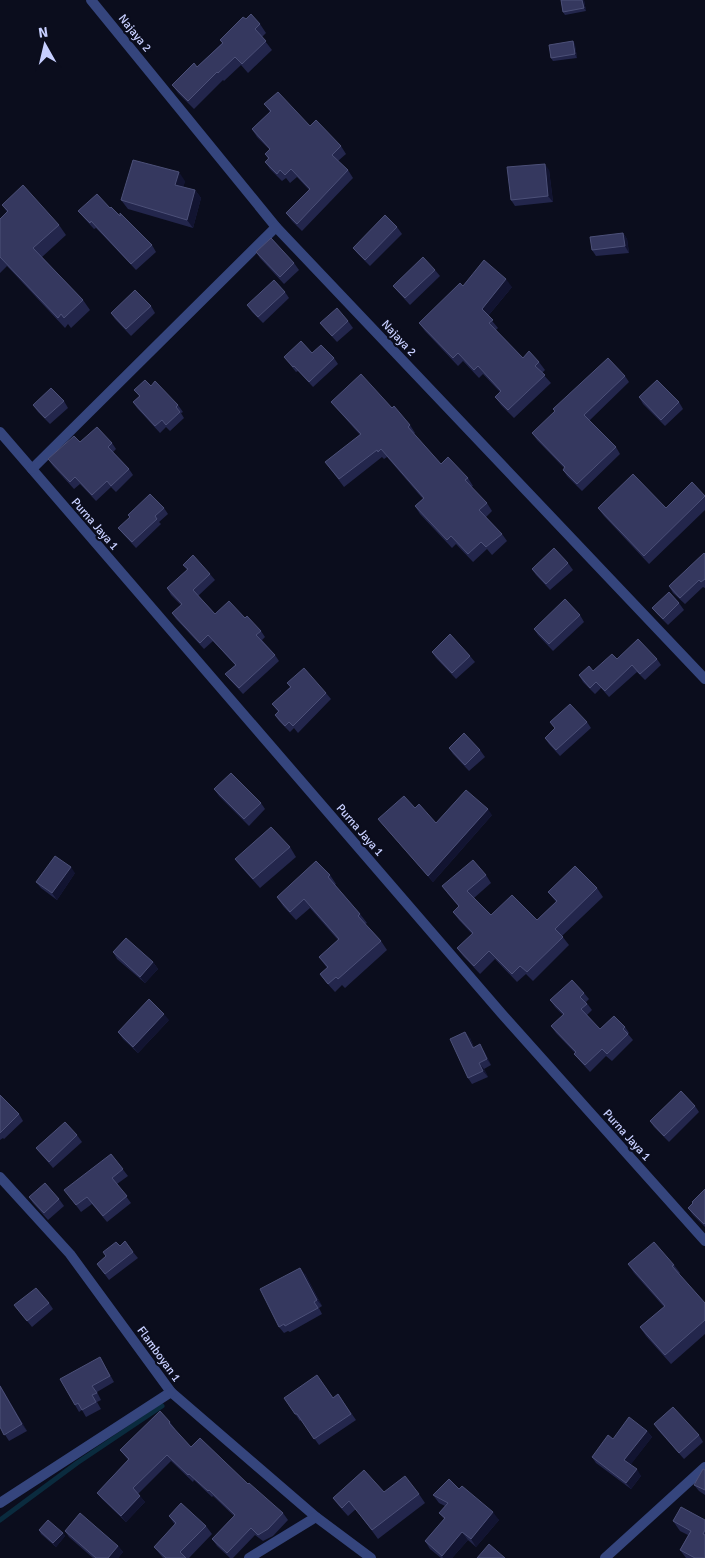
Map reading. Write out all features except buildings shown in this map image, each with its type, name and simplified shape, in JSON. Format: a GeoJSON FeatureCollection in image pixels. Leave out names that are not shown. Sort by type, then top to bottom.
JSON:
{"type":"FeatureCollection","features":[{"type":"Feature","properties":{"kind":"street","name":"Najaya 2"},"geometry":{"type":"LineString","coordinates":[[91,0],[276,227],[705,679]]}},
{"type":"Feature","properties":{"kind":"street"},"geometry":{"type":"LineString","coordinates":[[32,469],[276,227]]}},
{"type":"Feature","properties":{"kind":"street","name":"Purna Jaya 1"},"geometry":{"type":"LineString","coordinates":[[0,432],[495,1007],[705,1241]]}},
{"type":"Feature","properties":{"kind":"street","name":"Flamboyan 1"},"geometry":{"type":"LineString","coordinates":[[0,1178],[70,1254],[171,1392],[316,1517],[371,1558]]}},
{"type":"Feature","properties":{"kind":"street"},"geometry":{"type":"LineString","coordinates":[[0,1503],[171,1392]]}},
{"type":"Feature","properties":{"kind":"street"},"geometry":{"type":"LineString","coordinates":[[606,1558],[705,1467]]}},
{"type":"Feature","properties":{"kind":"street"},"geometry":{"type":"LineString","coordinates":[[249,1558],[316,1517]]}},
{"type":"Feature","properties":{"kind":"waterway"},"geometry":{"type":"LineString","coordinates":[[0,1520],[77,1463],[162,1406]]}}]}
